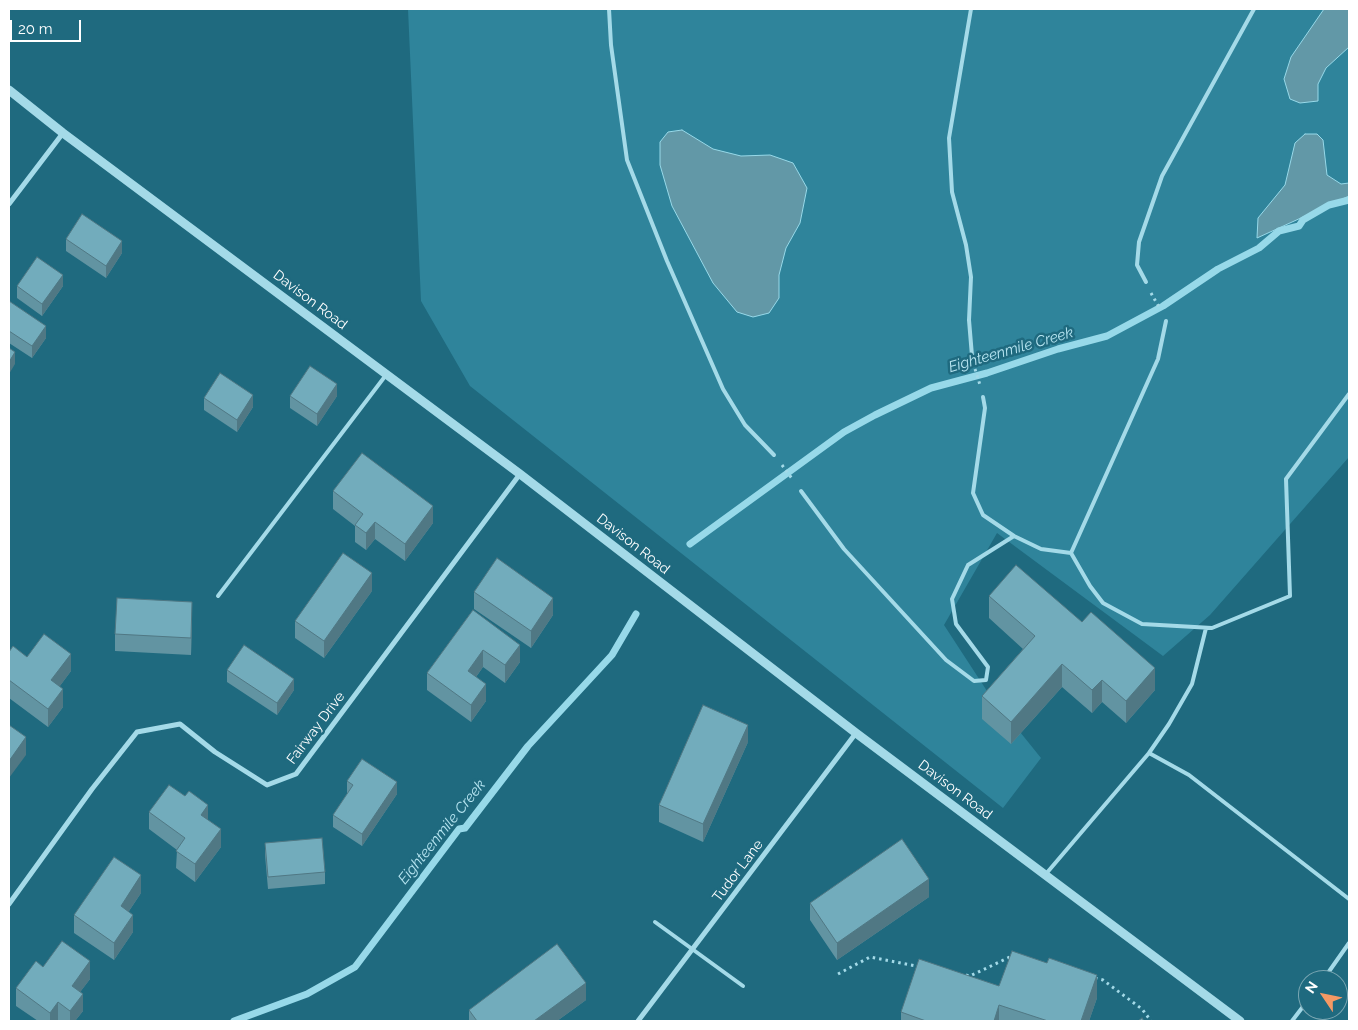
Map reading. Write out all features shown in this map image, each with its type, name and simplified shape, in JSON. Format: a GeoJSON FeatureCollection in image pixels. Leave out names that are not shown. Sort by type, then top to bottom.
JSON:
{"type":"FeatureCollection","features":[{"type":"Feature","properties":{"kind":"street","name":"Davison Road"},"geometry":{"type":"LineString","coordinates":[[9,90],[63,133],[520,474],[856,734],[1240,1021]]}},
{"type":"Feature","properties":{"kind":"street"},"geometry":{"type":"LineString","coordinates":[[9,204],[63,133]]}},
{"type":"Feature","properties":{"kind":"street","name":"Fairway Drive"},"geometry":{"type":"LineString","coordinates":[[9,904],[92,789],[137,732],[180,724],[215,752],[267,785],[296,774],[520,474]]}},
{"type":"Feature","properties":{"kind":"street","name":"Tudor Lane"},"geometry":{"type":"LineString","coordinates":[[638,1021],[856,734]]}},
{"type":"Feature","properties":{"kind":"lane"},"geometry":{"type":"LineString","coordinates":[[609,9],[611,45],[627,160],[667,261],[723,389],[745,425],[774,455]]}},
{"type":"Feature","properties":{"kind":"lane"},"geometry":{"type":"LineString","coordinates":[[970,9],[949,138],[952,192],[966,245],[971,277],[969,320],[972,356]]}},
{"type":"Feature","properties":{"kind":"lane"},"geometry":{"type":"LineString","coordinates":[[1146,282],[1137,265],[1139,242],[1162,176],[1254,9]]}},
{"type":"Feature","properties":{"kind":"lane"},"geometry":{"type":"LineString","coordinates":[[1071,553],[1158,359],[1166,321]]}},
{"type":"Feature","properties":{"kind":"lane"},"geometry":{"type":"LineString","coordinates":[[218,596],[386,374]]}},
{"type":"Feature","properties":{"kind":"lane"},"geometry":{"type":"LineString","coordinates":[[1071,553],[1090,586],[1103,602],[1142,624],[1212,628],[1290,596],[1286,479],[1349,394]]}},
{"type":"Feature","properties":{"kind":"lane"},"geometry":{"type":"LineString","coordinates":[[983,397],[984,408],[973,493],[983,516],[1014,536],[1041,549],[1071,553]]}},
{"type":"Feature","properties":{"kind":"lane"},"geometry":{"type":"LineString","coordinates":[[801,491],[844,549],[946,660],[974,681],[986,680],[988,666],[956,624],[952,599],[968,565],[1014,536]]}},
{"type":"Feature","properties":{"kind":"lane"},"geometry":{"type":"LineString","coordinates":[[1045,875],[1149,753],[1169,724],[1192,684],[1206,628]]}},
{"type":"Feature","properties":{"kind":"lane"},"geometry":{"type":"LineString","coordinates":[[1149,753],[1188,775],[1349,899]]}},
{"type":"Feature","properties":{"kind":"lane"},"geometry":{"type":"LineString","coordinates":[[655,922],[743,986]]}},
{"type":"Feature","properties":{"kind":"lane"},"geometry":{"type":"LineString","coordinates":[[1329,970],[1349,943]]}},
{"type":"Feature","properties":{"kind":"path"},"geometry":{"type":"LineString","coordinates":[[1146,282],[1166,321]]}},
{"type":"Feature","properties":{"kind":"path"},"geometry":{"type":"LineString","coordinates":[[972,356],[983,397]]}},
{"type":"Feature","properties":{"kind":"path"},"geometry":{"type":"LineString","coordinates":[[774,455],[801,491]]}},
{"type":"Feature","properties":{"kind":"path"},"geometry":{"type":"LineString","coordinates":[[961,974],[970,976],[1016,954]]}},
{"type":"Feature","properties":{"kind":"path"},"geometry":{"type":"LineString","coordinates":[[838,974],[870,957],[925,968]]}},
{"type":"Feature","properties":{"kind":"path"},"geometry":{"type":"LineString","coordinates":[[1094,978],[1102,980],[1142,1009],[1151,1021]]}},
{"type":"Feature","properties":{"kind":"shaded area"},"geometry":{"type":"Polygon","coordinates":[[[408,9],[1349,9],[1349,457],[1210,615],[1163,656],[997,533],[944,625],[987,691],[1041,758],[1003,808],[470,386],[421,301],[408,9]]]}},
{"type":"Feature","properties":{"kind":"shaded area"},"geometry":{"type":"Polygon","coordinates":[[[1324,9],[1349,9],[1349,47],[1326,68],[1318,84],[1318,101],[1300,103],[1290,99],[1284,79],[1291,57],[1324,9]]]}},
{"type":"Feature","properties":{"kind":"shaded area"},"geometry":{"type":"Polygon","coordinates":[[[682,130],[713,149],[741,156],[770,155],[793,163],[807,188],[800,223],[786,248],[779,275],[779,298],[769,313],[753,317],[737,312],[713,283],[672,206],[660,165],[660,142],[668,132],[682,130]]]}},
{"type":"Feature","properties":{"kind":"shaded area"},"geometry":{"type":"Polygon","coordinates":[[[1305,134],[1317,134],[1323,140],[1327,175],[1341,184],[1349,183],[1349,196],[1257,238],[1258,218],[1285,185],[1295,143],[1305,134]]]}},
{"type":"Feature","properties":{"kind":"building"},"geometry":{"type":"Polygon","coordinates":[[[82,214],[122,241],[106,266],[66,239],[82,214]]]}},
{"type":"Feature","properties":{"kind":"building"},"geometry":{"type":"Polygon","coordinates":[[[37,257],[63,275],[42,304],[17,286],[37,257]]]}},
{"type":"Feature","properties":{"kind":"building"},"geometry":{"type":"Polygon","coordinates":[[[9,301],[46,326],[32,346],[9,331],[9,301]]]}},
{"type":"Feature","properties":{"kind":"building"},"geometry":{"type":"Polygon","coordinates":[[[9,348],[15,352],[9,362],[9,348]]]}},
{"type":"Feature","properties":{"kind":"building"},"geometry":{"type":"Polygon","coordinates":[[[310,366],[337,384],[317,414],[290,396],[310,366]]]}},
{"type":"Feature","properties":{"kind":"building"},"geometry":{"type":"Polygon","coordinates":[[[220,373],[253,395],[237,420],[204,398],[220,373]]]}},
{"type":"Feature","properties":{"kind":"building"},"geometry":{"type":"Polygon","coordinates":[[[362,453],[433,506],[405,544],[375,522],[366,533],[355,525],[363,514],[333,491],[362,453]]]}},
{"type":"Feature","properties":{"kind":"building"},"geometry":{"type":"Polygon","coordinates":[[[343,553],[372,573],[324,641],[295,621],[343,553]]]}},
{"type":"Feature","properties":{"kind":"building"},"geometry":{"type":"Polygon","coordinates":[[[497,558],[553,598],[531,631],[474,592],[497,558]]]}},
{"type":"Feature","properties":{"kind":"building"},"geometry":{"type":"Polygon","coordinates":[[[1016,565],[1082,622],[1091,612],[1155,668],[1126,701],[1102,680],[1092,690],[1062,664],[1011,722],[982,696],[1035,636],[989,596],[1016,565]]]}},
{"type":"Feature","properties":{"kind":"building"},"geometry":{"type":"Polygon","coordinates":[[[117,598],[192,602],[191,638],[115,634],[117,598]]]}},
{"type":"Feature","properties":{"kind":"building"},"geometry":{"type":"Polygon","coordinates":[[[473,610],[520,645],[505,665],[483,650],[468,671],[486,684],[471,705],[427,673],[473,610]]]}},
{"type":"Feature","properties":{"kind":"building"},"geometry":{"type":"Polygon","coordinates":[[[44,634],[71,654],[51,680],[63,689],[48,709],[9,680],[9,652],[13,646],[27,657],[44,634]]]}},
{"type":"Feature","properties":{"kind":"building"},"geometry":{"type":"Polygon","coordinates":[[[244,645],[294,679],[277,703],[227,670],[244,645]]]}},
{"type":"Feature","properties":{"kind":"building"},"geometry":{"type":"Polygon","coordinates":[[[703,705],[748,725],[703,824],[659,805],[703,705]]]}},
{"type":"Feature","properties":{"kind":"building"},"geometry":{"type":"Polygon","coordinates":[[[9,725],[26,737],[9,761],[9,725]]]}},
{"type":"Feature","properties":{"kind":"building"},"geometry":{"type":"Polygon","coordinates":[[[362,759],[397,782],[362,834],[333,815],[353,785],[347,781],[362,759]]]}},
{"type":"Feature","properties":{"kind":"building"},"geometry":{"type":"Polygon","coordinates":[[[169,785],[185,796],[189,791],[208,805],[201,815],[221,829],[195,864],[176,851],[185,838],[149,812],[169,785]]]}},
{"type":"Feature","properties":{"kind":"building"},"geometry":{"type":"Polygon","coordinates":[[[322,838],[325,872],[268,877],[265,843],[322,838]]]}},
{"type":"Feature","properties":{"kind":"building"},"geometry":{"type":"Polygon","coordinates":[[[902,839],[929,879],[837,943],[810,903],[902,839]]]}},
{"type":"Feature","properties":{"kind":"building"},"geometry":{"type":"Polygon","coordinates":[[[114,857],[141,875],[121,906],[133,915],[114,943],[74,915],[114,857]]]}},
{"type":"Feature","properties":{"kind":"building"},"geometry":{"type":"Polygon","coordinates":[[[62,941],[90,961],[72,986],[83,994],[70,1011],[58,1002],[50,1013],[16,988],[36,961],[43,967],[62,941]]]}},
{"type":"Feature","properties":{"kind":"building"},"geometry":{"type":"Polygon","coordinates":[[[557,944],[586,983],[534,1021],[477,1021],[469,1010],[557,944]]]}},
{"type":"Feature","properties":{"kind":"building"},"geometry":{"type":"Polygon","coordinates":[[[1012,951],[1047,963],[1049,958],[1097,975],[1081,1021],[1048,1021],[999,1005],[994,1021],[926,1021],[901,1012],[919,959],[999,986],[1012,951]]]}},
{"type":"Feature","properties":{"kind":"waterway","name":"Eighteenmile Creek"},"geometry":{"type":"LineString","coordinates":[[690,544],[844,432],[875,415],[931,388],[1107,336],[1163,306],[1218,269],[1259,248],[1279,231],[1299,226],[1303,220],[1329,205],[1349,200]]}},
{"type":"Feature","properties":{"kind":"waterway","name":"Eighteenmile Creek"},"geometry":{"type":"LineString","coordinates":[[234,1021],[307,994],[355,967],[459,829],[465,828],[528,746],[612,655],[636,614]]}}]}
